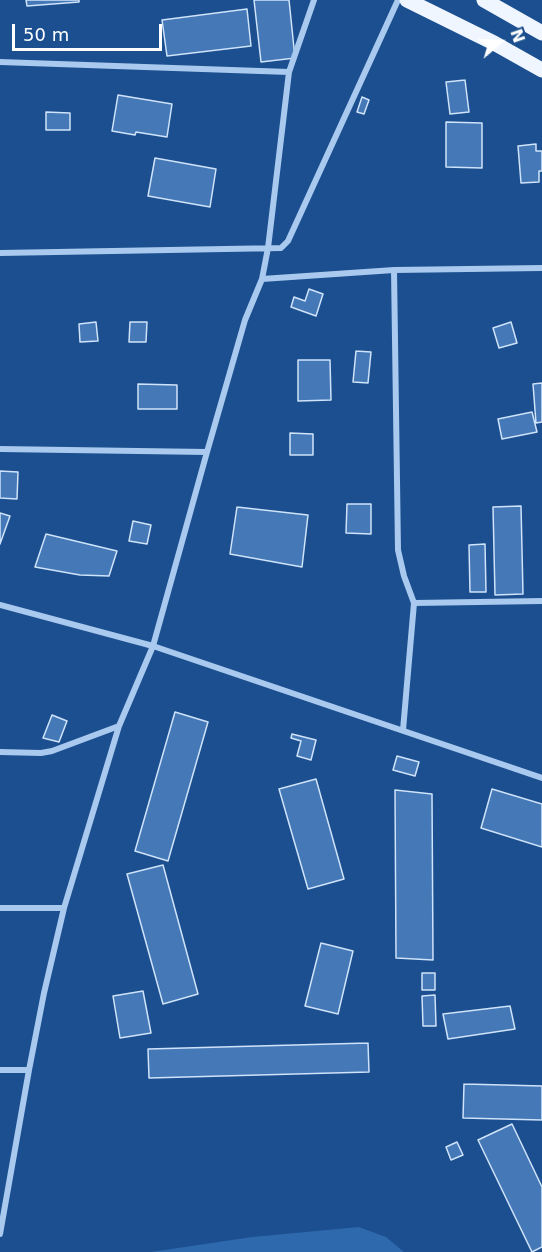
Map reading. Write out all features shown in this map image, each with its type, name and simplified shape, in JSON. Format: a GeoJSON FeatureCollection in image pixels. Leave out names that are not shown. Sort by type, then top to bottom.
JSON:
{"type":"FeatureCollection","features":[{"type":"Feature","properties":{"kind":"main road"},"geometry":{"type":"LineString","coordinates":[[406,0],[494,43],[542,70]]}},
{"type":"Feature","properties":{"kind":"main road"},"geometry":{"type":"LineString","coordinates":[[484,0],[499,4],[542,33]]}},
{"type":"Feature","properties":{"kind":"street"},"geometry":{"type":"LineString","coordinates":[[0,1234],[44,993],[64,908],[119,726],[153,646],[245,320],[262,279],[268,249],[289,72],[314,0]]}},
{"type":"Feature","properties":{"kind":"street"},"geometry":{"type":"LineString","coordinates":[[0,253],[281,248],[288,241],[398,0]]}},
{"type":"Feature","properties":{"kind":"street"},"geometry":{"type":"LineString","coordinates":[[0,62],[289,72]]}},
{"type":"Feature","properties":{"kind":"street"},"geometry":{"type":"LineString","coordinates":[[262,279],[394,270],[542,268]]}},
{"type":"Feature","properties":{"kind":"street"},"geometry":{"type":"LineString","coordinates":[[394,270],[398,549],[404,576],[414,603],[403,730]]}},
{"type":"Feature","properties":{"kind":"street"},"geometry":{"type":"LineString","coordinates":[[0,449],[207,452]]}},
{"type":"Feature","properties":{"kind":"street"},"geometry":{"type":"LineString","coordinates":[[414,603],[542,601]]}},
{"type":"Feature","properties":{"kind":"street"},"geometry":{"type":"LineString","coordinates":[[0,605],[153,646],[542,778]]}},
{"type":"Feature","properties":{"kind":"street"},"geometry":{"type":"LineString","coordinates":[[0,752],[52,751],[119,726]]}},
{"type":"Feature","properties":{"kind":"street"},"geometry":{"type":"LineString","coordinates":[[0,908],[64,908]]}},
{"type":"Feature","properties":{"kind":"street"},"geometry":{"type":"LineString","coordinates":[[0,1070],[29,1070]]}},
{"type":"Feature","properties":{"kind":"shaded area"},"geometry":{"type":"Polygon","coordinates":[[[359,1227],[386,1237],[404,1252],[151,1252],[252,1237],[359,1227]]]}},
{"type":"Feature","properties":{"kind":"building"},"geometry":{"type":"Polygon","coordinates":[[[26,0],[79,0],[79,2],[27,6],[26,0]]]}},
{"type":"Feature","properties":{"kind":"building"},"geometry":{"type":"Polygon","coordinates":[[[254,0],[289,0],[295,58],[261,62],[254,0]]]}},
{"type":"Feature","properties":{"kind":"building"},"geometry":{"type":"Polygon","coordinates":[[[247,9],[251,46],[167,56],[162,20],[247,9]]]}},
{"type":"Feature","properties":{"kind":"building"},"geometry":{"type":"Polygon","coordinates":[[[465,80],[469,112],[450,114],[446,82],[465,80]]]}},
{"type":"Feature","properties":{"kind":"building"},"geometry":{"type":"Polygon","coordinates":[[[118,95],[172,104],[167,137],[112,131],[118,95]]]}},
{"type":"Feature","properties":{"kind":"building"},"geometry":{"type":"Polygon","coordinates":[[[362,97],[369,100],[364,114],[357,112],[362,97]]]}},
{"type":"Feature","properties":{"kind":"building"},"geometry":{"type":"Polygon","coordinates":[[[46,112],[70,113],[70,130],[46,130],[46,112]]]}},
{"type":"Feature","properties":{"kind":"building"},"geometry":{"type":"Polygon","coordinates":[[[446,122],[482,123],[482,168],[446,167],[446,122]]]}},
{"type":"Feature","properties":{"kind":"building"},"geometry":{"type":"Polygon","coordinates":[[[536,144],[536,151],[542,151],[542,171],[539,171],[539,182],[521,183],[518,146],[536,144]]]}},
{"type":"Feature","properties":{"kind":"building"},"geometry":{"type":"Polygon","coordinates":[[[155,158],[216,169],[210,207],[148,196],[155,158]]]}},
{"type":"Feature","properties":{"kind":"building"},"geometry":{"type":"Polygon","coordinates":[[[309,289],[323,294],[316,316],[291,307],[294,297],[305,301],[309,289]]]}},
{"type":"Feature","properties":{"kind":"building"},"geometry":{"type":"Polygon","coordinates":[[[96,322],[98,341],[80,342],[79,324],[96,322]]]}},
{"type":"Feature","properties":{"kind":"building"},"geometry":{"type":"Polygon","coordinates":[[[130,322],[147,322],[146,342],[129,342],[130,322]]]}},
{"type":"Feature","properties":{"kind":"building"},"geometry":{"type":"Polygon","coordinates":[[[511,322],[517,343],[499,348],[493,328],[511,322]]]}},
{"type":"Feature","properties":{"kind":"building"},"geometry":{"type":"Polygon","coordinates":[[[356,351],[371,352],[368,383],[353,382],[356,351]]]}},
{"type":"Feature","properties":{"kind":"building"},"geometry":{"type":"Polygon","coordinates":[[[298,360],[330,360],[331,400],[298,401],[298,360]]]}},
{"type":"Feature","properties":{"kind":"building"},"geometry":{"type":"Polygon","coordinates":[[[542,383],[542,422],[536,423],[533,384],[542,383]]]}},
{"type":"Feature","properties":{"kind":"building"},"geometry":{"type":"Polygon","coordinates":[[[138,384],[177,385],[177,409],[138,409],[138,384]]]}},
{"type":"Feature","properties":{"kind":"building"},"geometry":{"type":"Polygon","coordinates":[[[532,412],[537,432],[502,439],[498,419],[532,412]]]}},
{"type":"Feature","properties":{"kind":"building"},"geometry":{"type":"Polygon","coordinates":[[[290,433],[313,434],[313,455],[290,455],[290,433]]]}},
{"type":"Feature","properties":{"kind":"building"},"geometry":{"type":"Polygon","coordinates":[[[0,471],[18,472],[17,499],[0,498],[0,471]]]}},
{"type":"Feature","properties":{"kind":"building"},"geometry":{"type":"Polygon","coordinates":[[[347,504],[371,504],[371,534],[346,533],[347,504]]]}},
{"type":"Feature","properties":{"kind":"building"},"geometry":{"type":"Polygon","coordinates":[[[521,506],[523,594],[495,595],[493,507],[521,506]]]}},
{"type":"Feature","properties":{"kind":"building"},"geometry":{"type":"Polygon","coordinates":[[[237,507],[308,515],[302,567],[230,554],[237,507]]]}},
{"type":"Feature","properties":{"kind":"building"},"geometry":{"type":"Polygon","coordinates":[[[0,513],[10,516],[0,544],[0,513]]]}},
{"type":"Feature","properties":{"kind":"building"},"geometry":{"type":"Polygon","coordinates":[[[133,521],[151,525],[147,544],[129,541],[133,521]]]}},
{"type":"Feature","properties":{"kind":"building"},"geometry":{"type":"Polygon","coordinates":[[[46,534],[117,551],[109,576],[80,575],[35,567],[46,534]]]}},
{"type":"Feature","properties":{"kind":"building"},"geometry":{"type":"Polygon","coordinates":[[[485,544],[486,592],[470,592],[469,545],[485,544]]]}},
{"type":"Feature","properties":{"kind":"building"},"geometry":{"type":"Polygon","coordinates":[[[175,712],[208,722],[168,861],[135,851],[175,712]]]}},
{"type":"Feature","properties":{"kind":"building"},"geometry":{"type":"Polygon","coordinates":[[[52,715],[67,721],[59,742],[43,738],[52,715]]]}},
{"type":"Feature","properties":{"kind":"building"},"geometry":{"type":"Polygon","coordinates":[[[292,734],[316,740],[311,760],[297,756],[301,741],[291,738],[292,734]]]}},
{"type":"Feature","properties":{"kind":"building"},"geometry":{"type":"Polygon","coordinates":[[[397,756],[419,762],[415,776],[393,770],[397,756]]]}},
{"type":"Feature","properties":{"kind":"building"},"geometry":{"type":"Polygon","coordinates":[[[316,779],[344,879],[308,889],[279,789],[316,779]]]}},
{"type":"Feature","properties":{"kind":"building"},"geometry":{"type":"Polygon","coordinates":[[[492,789],[542,804],[542,847],[481,828],[492,789]]]}},
{"type":"Feature","properties":{"kind":"building"},"geometry":{"type":"Polygon","coordinates":[[[395,790],[432,794],[433,960],[396,958],[395,790]]]}},
{"type":"Feature","properties":{"kind":"building"},"geometry":{"type":"Polygon","coordinates":[[[163,865],[198,994],[163,1004],[127,874],[163,865]]]}},
{"type":"Feature","properties":{"kind":"building"},"geometry":{"type":"Polygon","coordinates":[[[321,943],[353,951],[338,1014],[305,1006],[321,943]]]}},
{"type":"Feature","properties":{"kind":"building"},"geometry":{"type":"Polygon","coordinates":[[[422,973],[435,973],[435,990],[422,990],[422,973]]]}},
{"type":"Feature","properties":{"kind":"building"},"geometry":{"type":"Polygon","coordinates":[[[143,991],[151,1033],[120,1038],[113,996],[143,991]]]}},
{"type":"Feature","properties":{"kind":"building"},"geometry":{"type":"Polygon","coordinates":[[[435,995],[436,1026],[423,1026],[422,996],[435,995]]]}},
{"type":"Feature","properties":{"kind":"building"},"geometry":{"type":"Polygon","coordinates":[[[510,1006],[515,1029],[448,1039],[443,1014],[510,1006]]]}},
{"type":"Feature","properties":{"kind":"building"},"geometry":{"type":"Polygon","coordinates":[[[368,1043],[369,1072],[149,1078],[148,1049],[368,1043]]]}},
{"type":"Feature","properties":{"kind":"building"},"geometry":{"type":"Polygon","coordinates":[[[464,1084],[542,1086],[542,1120],[463,1118],[464,1084]]]}},
{"type":"Feature","properties":{"kind":"building"},"geometry":{"type":"Polygon","coordinates":[[[512,1124],[542,1187],[542,1247],[532,1252],[478,1140],[512,1124]]]}},
{"type":"Feature","properties":{"kind":"building"},"geometry":{"type":"Polygon","coordinates":[[[457,1142],[463,1155],[451,1160],[446,1147],[457,1142]]]}}]}
